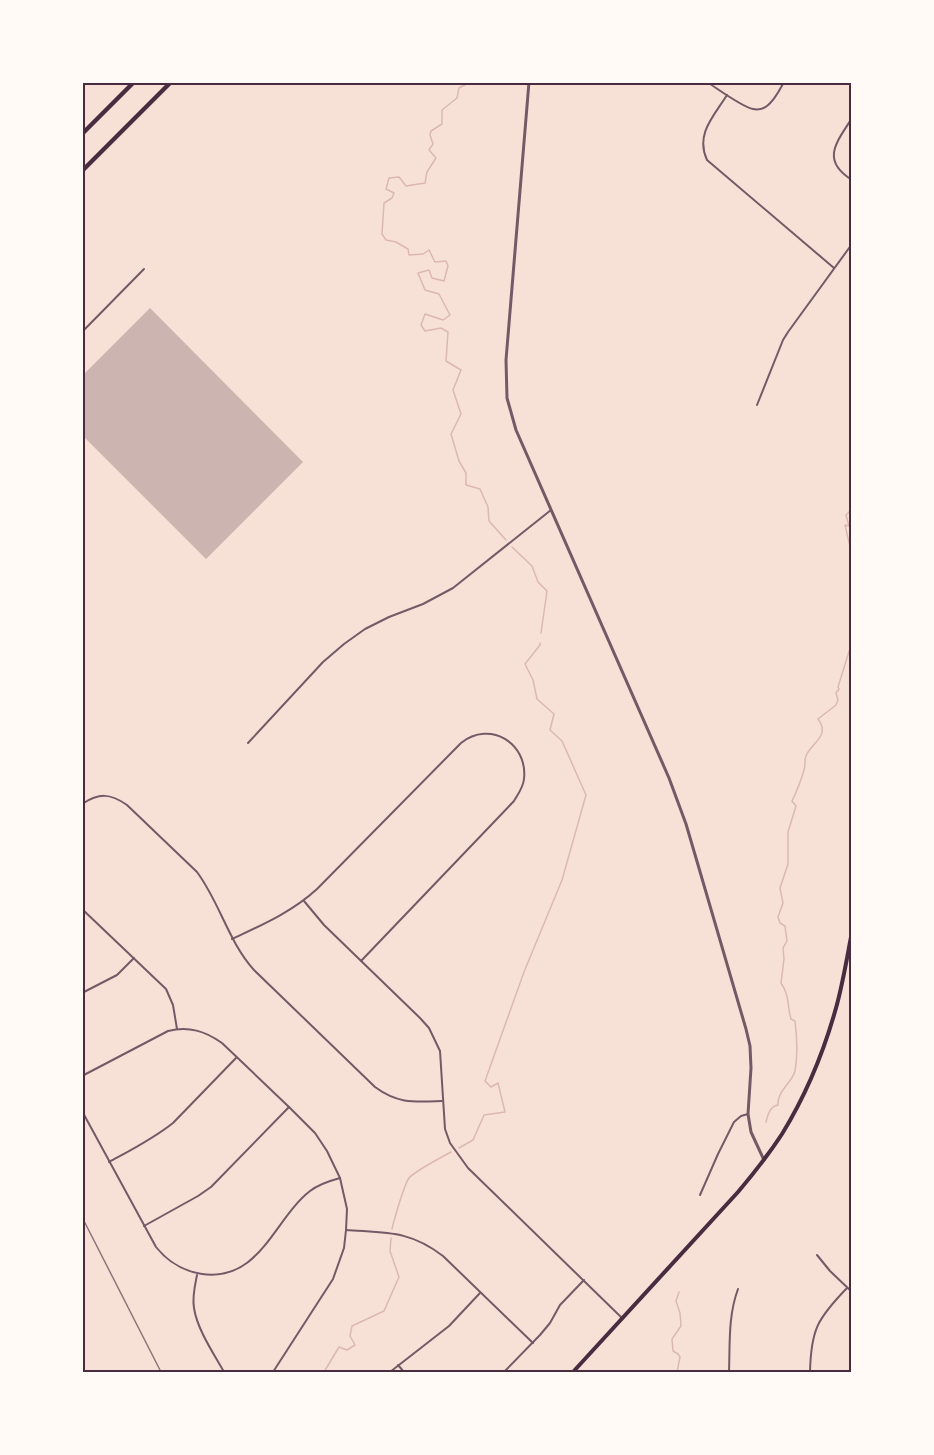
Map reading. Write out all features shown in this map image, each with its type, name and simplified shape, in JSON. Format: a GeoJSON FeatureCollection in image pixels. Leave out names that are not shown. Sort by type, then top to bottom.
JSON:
{"type":"FeatureCollection","features":[{"type":"Feature","properties":{"kind":"highway"},"geometry":{"type":"LineString","coordinates":[[82,134],[134,82]]}},
{"type":"Feature","properties":{"kind":"highway"},"geometry":{"type":"LineString","coordinates":[[82,171],[171,82]]}},
{"type":"Feature","properties":{"kind":"main road"},"geometry":{"type":"LineString","coordinates":[[573,1372],[738,1192],[775,1145],[790,1121],[823,1048],[850,951],[852,932]]}},
{"type":"Feature","properties":{"kind":"street"},"geometry":{"type":"LineString","coordinates":[[529,82],[506,360],[507,398],[516,430],[656,747],[686,824],[750,1046],[748,1114],[751,1132],[764,1160]]}},
{"type":"Feature","properties":{"kind":"street"},"geometry":{"type":"LineString","coordinates":[[707,82],[753,109],[762,109],[769,105],[784,82]]}},
{"type":"Feature","properties":{"kind":"street"},"geometry":{"type":"LineString","coordinates":[[728,95],[703,135],[702,148],[707,159],[834,268]]}},
{"type":"Feature","properties":{"kind":"street"},"geometry":{"type":"LineString","coordinates":[[852,118],[833,154],[834,163],[852,180]]}},
{"type":"Feature","properties":{"kind":"street"},"geometry":{"type":"LineString","coordinates":[[757,405],[788,332],[852,244]]}},
{"type":"Feature","properties":{"kind":"street"},"geometry":{"type":"LineString","coordinates":[[82,332],[144,269]]}},
{"type":"Feature","properties":{"kind":"street"},"geometry":{"type":"LineString","coordinates":[[248,743],[323,662],[344,644],[365,629],[423,604],[453,588],[551,510]]}},
{"type":"Feature","properties":{"kind":"street"},"geometry":{"type":"LineString","coordinates":[[232,939],[278,917],[317,889],[468,737],[486,733],[494,734],[510,742],[517,750],[524,769],[524,782],[514,801],[361,961]]}},
{"type":"Feature","properties":{"kind":"street"},"geometry":{"type":"LineString","coordinates":[[82,804],[92,798],[103,796],[116,798],[127,805],[197,872],[244,958],[375,1087],[393,1098],[442,1101]]}},
{"type":"Feature","properties":{"kind":"street"},"geometry":{"type":"LineString","coordinates":[[304,900],[324,925],[429,1028],[440,1051],[445,1129],[450,1143],[468,1168],[622,1317]]}},
{"type":"Feature","properties":{"kind":"street"},"geometry":{"type":"LineString","coordinates":[[82,909],[166,989],[173,1005],[177,1029]]}},
{"type":"Feature","properties":{"kind":"street"},"geometry":{"type":"LineString","coordinates":[[82,993],[117,975],[135,958]]}},
{"type":"Feature","properties":{"kind":"street"},"geometry":{"type":"LineString","coordinates":[[82,1076],[159,1035],[177,1029],[201,1031],[213,1036],[237,1057],[315,1133],[327,1151],[340,1178],[346,1209],[344,1248],[333,1279],[273,1372]]}},
{"type":"Feature","properties":{"kind":"street"},"geometry":{"type":"LineString","coordinates":[[110,1162],[162,1132],[237,1057]]}},
{"type":"Feature","properties":{"kind":"street"},"geometry":{"type":"LineString","coordinates":[[144,1226],[210,1187],[289,1107]]}},
{"type":"Feature","properties":{"kind":"street"},"geometry":{"type":"LineString","coordinates":[[82,1111],[156,1247],[162,1255],[179,1268],[197,1273],[223,1274],[247,1263],[263,1249],[309,1192],[340,1178]]}},
{"type":"Feature","properties":{"kind":"street"},"geometry":{"type":"LineString","coordinates":[[700,1195],[734,1122],[748,1114]]}},
{"type":"Feature","properties":{"kind":"street"},"geometry":{"type":"LineString","coordinates":[[346,1230],[402,1234],[421,1241],[443,1256],[533,1343]]}},
{"type":"Feature","properties":{"kind":"street"},"geometry":{"type":"LineString","coordinates":[[817,1255],[852,1292]]}},
{"type":"Feature","properties":{"kind":"street"},"geometry":{"type":"LineString","coordinates":[[197,1273],[194,1308],[199,1326],[224,1372]]}},
{"type":"Feature","properties":{"kind":"street"},"geometry":{"type":"LineString","coordinates":[[504,1372],[533,1343],[567,1298],[584,1280]]}},
{"type":"Feature","properties":{"kind":"street"},"geometry":{"type":"LineString","coordinates":[[810,1372],[811,1344],[817,1326],[827,1309],[847,1288]]}},
{"type":"Feature","properties":{"kind":"street"},"geometry":{"type":"LineString","coordinates":[[729,1372],[730,1321],[732,1304],[738,1289]]}},
{"type":"Feature","properties":{"kind":"street"},"geometry":{"type":"LineString","coordinates":[[390,1372],[449,1326],[481,1292]]}},
{"type":"Feature","properties":{"kind":"street"},"geometry":{"type":"LineString","coordinates":[[398,1365],[404,1372]]}},
{"type":"Feature","properties":{"kind":"building"},"geometry":{"type":"Polygon","coordinates":[[[150,308],[303,462],[206,559],[82,435],[82,376],[150,308]]]}},
{"type":"Feature","properties":{"kind":"waterway"},"geometry":{"type":"LineString","coordinates":[[470,82],[459,88],[457,98],[442,110],[442,124],[431,131],[433,144],[429,150],[436,158],[427,172],[425,183],[406,186],[399,177],[389,178],[386,189],[394,193],[392,198],[384,203],[382,234],[386,240],[396,242],[408,249],[409,255],[423,254],[429,250],[435,262],[446,261],[448,266],[444,281],[432,278],[429,270],[418,273],[425,290],[439,294],[450,315],[443,320],[425,314],[421,325],[425,331],[441,328],[448,332],[446,361],[461,370],[453,390],[461,414],[451,434],[459,461],[466,473],[466,485],[480,489],[488,507],[489,521],[506,540]]}},
{"type":"Feature","properties":{"kind":"waterway"},"geometry":{"type":"LineString","coordinates":[[852,509],[846,515],[849,526],[845,525],[852,555]]}},
{"type":"Feature","properties":{"kind":"waterway"},"geometry":{"type":"LineString","coordinates":[[512,547],[532,566],[538,582],[547,591],[541,633]]}},
{"type":"Feature","properties":{"kind":"waterway"},"geometry":{"type":"LineString","coordinates":[[766,1122],[769,1112],[778,1105],[780,1095],[795,1071],[797,1059],[795,1021],[791,1019],[787,997],[781,983],[783,948],[787,941],[785,926],[780,923],[778,917],[783,903],[780,888],[788,864],[788,832],[796,806],[792,801],[805,768],[808,751],[821,735],[822,730],[818,719],[836,705],[838,700],[836,693],[852,642]]}},
{"type":"Feature","properties":{"kind":"waterway"},"geometry":{"type":"LineString","coordinates":[[459,1148],[473,1140],[484,1115],[505,1112],[498,1083],[491,1087],[485,1081],[524,972],[562,880],[586,795],[562,741],[550,730],[554,714],[537,699],[533,680],[525,664],[540,643]]}},
{"type":"Feature","properties":{"kind":"waterway"},"geometry":{"type":"LineString","coordinates":[[392,1229],[409,1178],[451,1152]]}},
{"type":"Feature","properties":{"kind":"waterway"},"geometry":{"type":"LineString","coordinates":[[324,1372],[339,1347],[347,1350],[355,1345],[350,1336],[352,1326],[384,1311],[399,1277],[390,1251],[391,1238]]}},
{"type":"Feature","properties":{"kind":"waterway"},"geometry":{"type":"LineString","coordinates":[[677,1372],[680,1357],[673,1351],[672,1339],[681,1326],[676,1301],[679,1292]]}},
{"type":"Feature","properties":{"kind":"railway"},"geometry":{"type":"LineString","coordinates":[[82,1217],[161,1372]]}}]}
